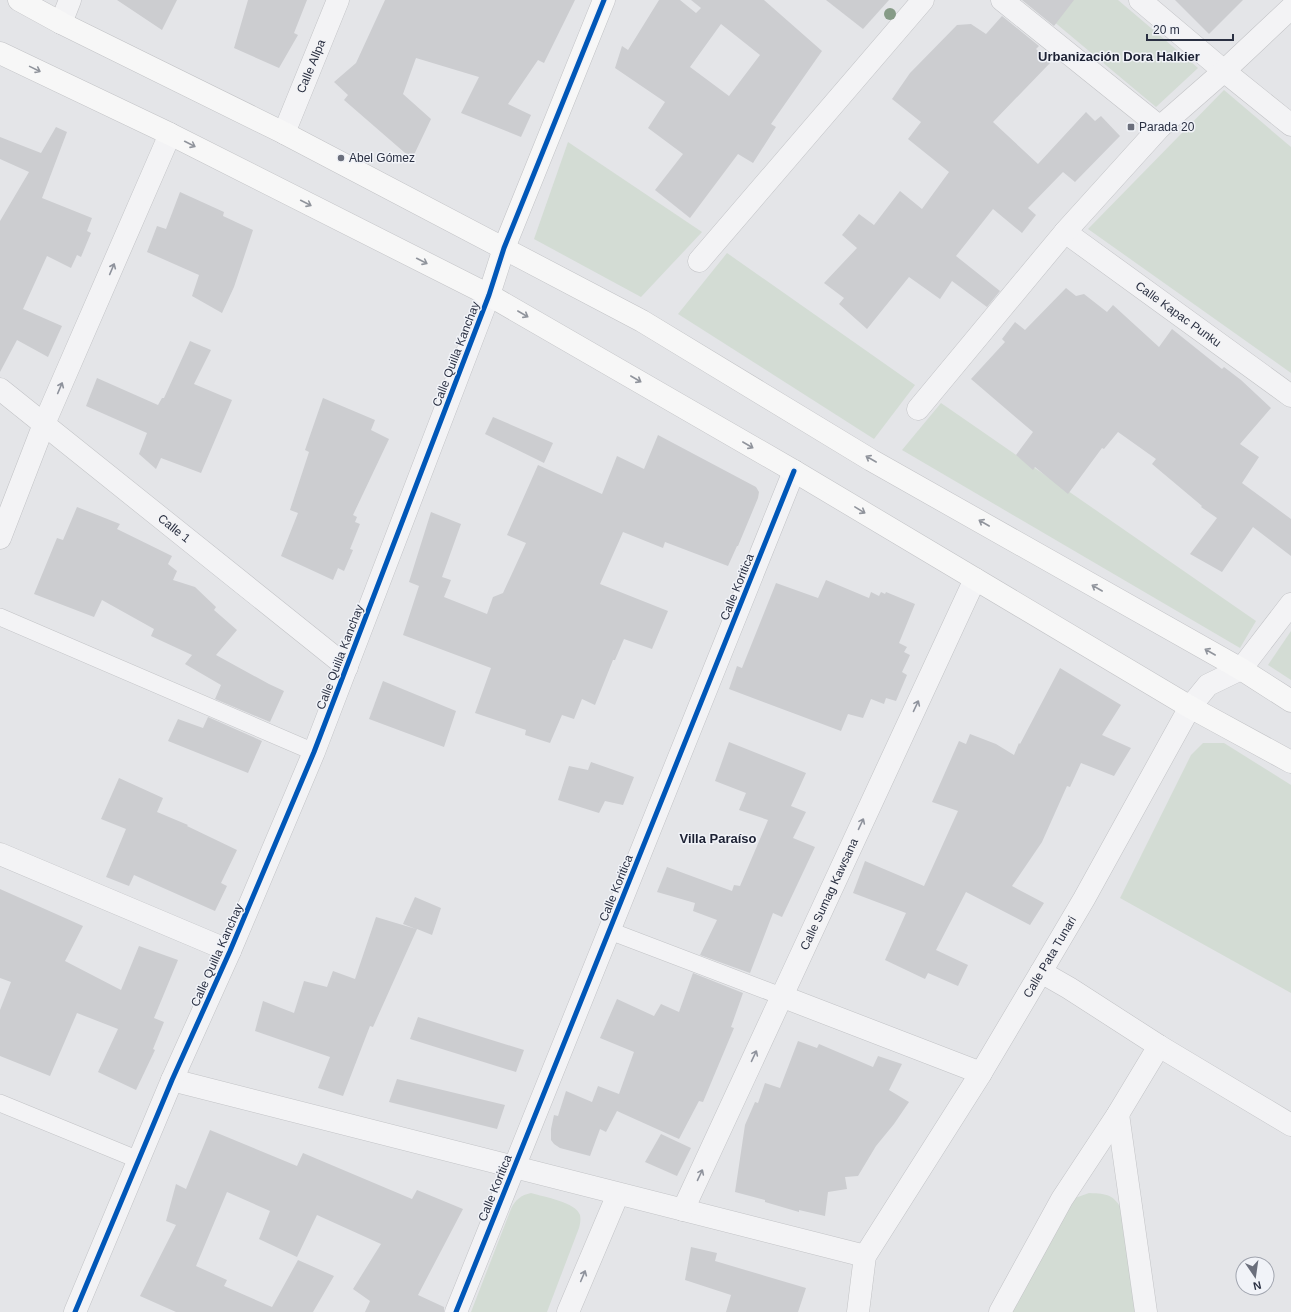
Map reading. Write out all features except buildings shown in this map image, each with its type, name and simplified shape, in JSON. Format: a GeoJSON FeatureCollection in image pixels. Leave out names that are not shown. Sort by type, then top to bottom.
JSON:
{"type":"FeatureCollection","features":[{"type":"Feature","properties":{"kind":"main road"},"geometry":{"type":"LineString","coordinates":[[19,0],[284,133],[642,321],[872,460],[1241,669],[1291,702]]}},
{"type":"Feature","properties":{"kind":"main road","name":"Calle Quilla Kanchay"},"geometry":{"type":"LineString","coordinates":[[489,295],[504,248],[604,0]]}},
{"type":"Feature","properties":{"kind":"main road"},"geometry":{"type":"LineString","coordinates":[[0,54],[170,134],[489,295],[794,471],[1190,707],[1291,762]]}},
{"type":"Feature","properties":{"kind":"street"},"geometry":{"type":"LineString","coordinates":[[61,22],[70,0]]}},
{"type":"Feature","properties":{"kind":"street","name":"Calle Allpa"},"geometry":{"type":"LineString","coordinates":[[284,133],[338,0]]}},
{"type":"Feature","properties":{"kind":"street"},"geometry":{"type":"LineString","coordinates":[[699,261],[923,0]]}},
{"type":"Feature","properties":{"kind":"street"},"geometry":{"type":"LineString","coordinates":[[1002,0],[1160,127]]}},
{"type":"Feature","properties":{"kind":"street"},"geometry":{"type":"LineString","coordinates":[[1140,0],[1291,125]]}},
{"type":"Feature","properties":{"kind":"street"},"geometry":{"type":"LineString","coordinates":[[918,409],[1066,232],[1160,127],[1224,71],[1291,8]]}},
{"type":"Feature","properties":{"kind":"street"},"geometry":{"type":"LineString","coordinates":[[0,538],[44,424],[170,134]]}},
{"type":"Feature","properties":{"kind":"street","name":"Calle Kapac Punku"},"geometry":{"type":"LineString","coordinates":[[1066,232],[1291,396]]}},
{"type":"Feature","properties":{"kind":"street","name":"Calle Quilla Kanchay"},"geometry":{"type":"LineString","coordinates":[[81,1310],[139,1160],[172,1080],[230,951],[314,752],[489,295]]}},
{"type":"Feature","properties":{"kind":"street","name":"Calle 1"},"geometry":{"type":"LineString","coordinates":[[0,389],[347,667]]}},
{"type":"Feature","properties":{"kind":"street","name":"Calle Koritica"},"geometry":{"type":"LineString","coordinates":[[456,1312],[794,471]]}},
{"type":"Feature","properties":{"kind":"street","name":"Calle Sumag Kawsana"},"geometry":{"type":"LineString","coordinates":[[684,1210],[781,996],[975,579]]}},
{"type":"Feature","properties":{"kind":"street"},"geometry":{"type":"LineString","coordinates":[[1241,669],[1291,604]]}},
{"type":"Feature","properties":{"kind":"street","name":"Calle Pata Tunari"},"geometry":{"type":"LineString","coordinates":[[865,1256],[981,1073],[1041,972],[1084,899],[1190,707],[1208,685],[1241,669]]}},
{"type":"Feature","properties":{"kind":"street"},"geometry":{"type":"LineString","coordinates":[[0,854],[230,951]]}},
{"type":"Feature","properties":{"kind":"street"},"geometry":{"type":"LineString","coordinates":[[1041,972],[1069,988],[1159,1046],[1291,1125]]}},
{"type":"Feature","properties":{"kind":"street"},"geometry":{"type":"LineString","coordinates":[[781,996],[981,1073]]}},
{"type":"Feature","properties":{"kind":"street"},"geometry":{"type":"LineString","coordinates":[[1000,1312],[1062,1199],[1118,1114],[1159,1046]]}},
{"type":"Feature","properties":{"kind":"street"},"geometry":{"type":"LineString","coordinates":[[172,1080],[865,1256],[858,1312]]}},
{"type":"Feature","properties":{"kind":"street"},"geometry":{"type":"LineString","coordinates":[[1118,1114],[1146,1312]]}},
{"type":"Feature","properties":{"kind":"street"},"geometry":{"type":"LineString","coordinates":[[568,1312],[618,1194]]}},
{"type":"Feature","properties":{"kind":"lane"},"geometry":{"type":"LineString","coordinates":[[0,617],[314,752]]}},
{"type":"Feature","properties":{"kind":"lane"},"geometry":{"type":"LineString","coordinates":[[610,931],[781,996]]}},
{"type":"Feature","properties":{"kind":"lane"},"geometry":{"type":"LineString","coordinates":[[0,1103],[139,1160]]}},
{"type":"Feature","properties":{"kind":"shaded area"},"geometry":{"type":"Polygon","coordinates":[[[1028,0],[1118,0],[1198,68],[1156,107],[1028,0]]]}},
{"type":"Feature","properties":{"kind":"shaded area"},"geometry":{"type":"Polygon","coordinates":[[[1224,90],[1291,147],[1291,373],[1088,229],[1224,90]]]}},
{"type":"Feature","properties":{"kind":"shaded area"},"geometry":{"type":"Polygon","coordinates":[[[568,142],[702,232],[641,297],[534,239],[568,142]]]}},
{"type":"Feature","properties":{"kind":"shaded area"},"geometry":{"type":"Polygon","coordinates":[[[727,253],[915,385],[874,439],[678,314],[727,253]]]}},
{"type":"Feature","properties":{"kind":"shaded area"},"geometry":{"type":"Polygon","coordinates":[[[941,403],[1256,621],[1240,648],[902,450],[941,403]]]}},
{"type":"Feature","properties":{"kind":"shaded area"},"geometry":{"type":"Polygon","coordinates":[[[1291,631],[1291,680],[1268,665],[1291,631]]]}},
{"type":"Feature","properties":{"kind":"shaded area"},"geometry":{"type":"Polygon","coordinates":[[[1203,743],[1224,743],[1291,785],[1291,993],[1120,898],[1191,755],[1203,743]]]}},
{"type":"Feature","properties":{"kind":"shaded area"},"geometry":{"type":"Polygon","coordinates":[[[531,1193],[566,1203],[577,1210],[580,1215],[579,1228],[547,1312],[471,1312],[511,1209],[516,1201],[521,1197],[531,1193]]]}},
{"type":"Feature","properties":{"kind":"shaded area"},"geometry":{"type":"Polygon","coordinates":[[[1089,1193],[1101,1194],[1113,1198],[1123,1211],[1137,1312],[1010,1312],[1075,1198],[1089,1193]]]}},
{"type":"Feature","properties":{"kind":"cycle path"},"geometry":{"type":"LineString","coordinates":[[75,1312],[172,1080],[230,951],[314,752],[489,295],[504,248],[604,0]]}},
{"type":"Feature","properties":{"kind":"cycle path"},"geometry":{"type":"LineString","coordinates":[[456,1312],[794,471]]}},
{"type":"Feature","properties":{"kind":"place","name":"Parada 20"},"geometry":{"type":"Point","coordinates":[1131,127]}},
{"type":"Feature","properties":{"kind":"place","name":"Abel Gómez"},"geometry":{"type":"Point","coordinates":[341,158]}},
{"type":"Feature","properties":{"kind":"district","name":"Urbanización Dora Halkier"},"geometry":{"type":"Point","coordinates":[1119,56]}},
{"type":"Feature","properties":{"kind":"district","name":"Villa Paraíso"},"geometry":{"type":"Point","coordinates":[718,838]}}]}
